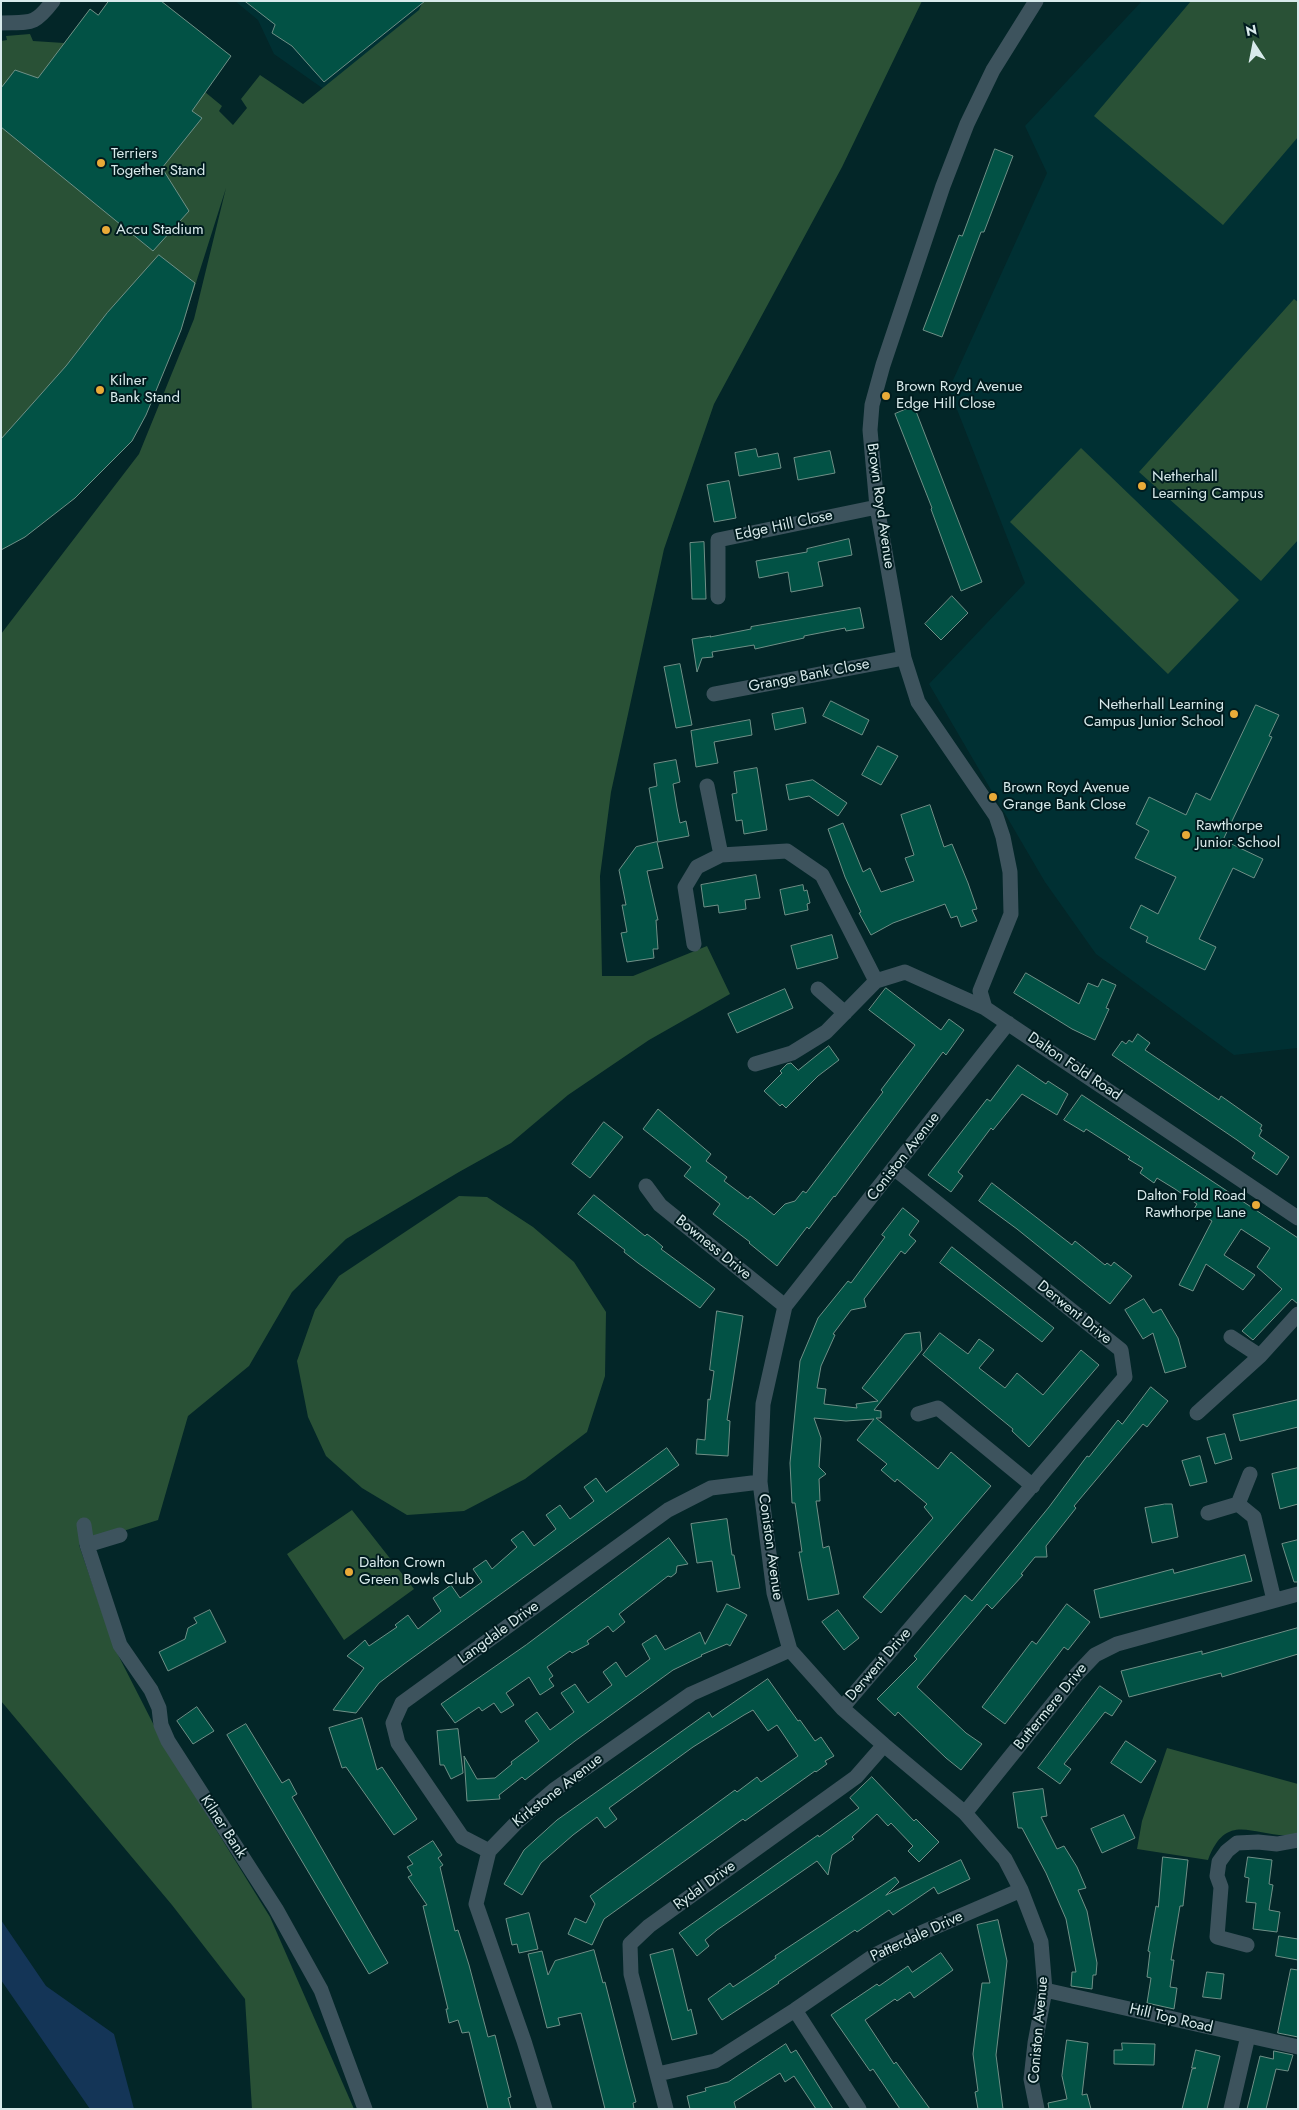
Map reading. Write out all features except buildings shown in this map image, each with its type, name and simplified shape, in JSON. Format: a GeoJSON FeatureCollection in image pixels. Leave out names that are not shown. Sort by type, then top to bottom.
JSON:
{"type":"FeatureCollection","features":[{"type":"Feature","properties":{"kind":"street"},"geometry":{"type":"LineString","coordinates":[[1,23],[33,22],[41,17],[53,1]]}},
{"type":"Feature","properties":{"kind":"street","name":"Brown Royd Avenue"},"geometry":{"type":"LineString","coordinates":[[985,1008],[980,991],[1011,914],[1010,872],[1004,837],[996,816],[918,702],[904,658],[877,507],[870,430],[872,405],[883,365],[943,186],[967,124],[993,70],[1036,1]]}},
{"type":"Feature","properties":{"kind":"street","name":"Edge Hill Close"},"geometry":{"type":"LineString","coordinates":[[718,597],[718,540],[877,507]]}},
{"type":"Feature","properties":{"kind":"street","name":"Grange Bank Close"},"geometry":{"type":"LineString","coordinates":[[714,694],[904,658]]}},
{"type":"Feature","properties":{"kind":"street"},"geometry":{"type":"LineString","coordinates":[[708,786],[721,855]]}},
{"type":"Feature","properties":{"kind":"street"},"geometry":{"type":"LineString","coordinates":[[694,944],[685,888],[697,867],[721,855],[787,851],[822,875],[876,981]]}},
{"type":"Feature","properties":{"kind":"street","name":"Dalton Fold Road"},"geometry":{"type":"LineString","coordinates":[[755,1064],[792,1053],[826,1032],[876,981],[905,972],[985,1008],[1298,1218]]}},
{"type":"Feature","properties":{"kind":"street"},"geometry":{"type":"LineString","coordinates":[[818,989],[845,1013]]}},
{"type":"Feature","properties":{"kind":"street","name":"Coniston Avenue"},"geometry":{"type":"LineString","coordinates":[[1008,1023],[895,1169],[785,1306],[763,1404],[760,1482],[774,1593],[790,1650],[842,1708],[884,1746],[965,1813],[1004,1859],[1021,1890],[1042,1942],[1045,1990],[1035,2043],[1032,2079],[1037,2109]]}},
{"type":"Feature","properties":{"kind":"street","name":"Derwent Drive"},"geometry":{"type":"LineString","coordinates":[[842,1708],[1125,1377],[1121,1350],[895,1169]]}},
{"type":"Feature","properties":{"kind":"street","name":"Bowness Drive"},"geometry":{"type":"LineString","coordinates":[[646,1186],[660,1205],[785,1306]]}},
{"type":"Feature","properties":{"kind":"street"},"geometry":{"type":"LineString","coordinates":[[1197,1412],[1260,1356],[1298,1314]]}},
{"type":"Feature","properties":{"kind":"street"},"geometry":{"type":"LineString","coordinates":[[1232,1337],[1260,1356]]}},
{"type":"Feature","properties":{"kind":"street"},"geometry":{"type":"LineString","coordinates":[[918,1414],[938,1408],[1033,1486]]}},
{"type":"Feature","properties":{"kind":"street"},"geometry":{"type":"LineString","coordinates":[[1238,1504],[1250,1474]]}},
{"type":"Feature","properties":{"kind":"street","name":"Langdale Drive"},"geometry":{"type":"LineString","coordinates":[[489,1851],[462,1837],[398,1743],[392,1723],[402,1703],[668,1510],[711,1488],[760,1482]]}},
{"type":"Feature","properties":{"kind":"street"},"geometry":{"type":"LineString","coordinates":[[1208,1513],[1238,1504]]}},
{"type":"Feature","properties":{"kind":"street"},"geometry":{"type":"LineString","coordinates":[[1238,1504],[1254,1517],[1274,1600]]}},
{"type":"Feature","properties":{"kind":"street","name":"Kilner Bank"},"geometry":{"type":"LineString","coordinates":[[84,1525],[87,1544],[120,1645],[151,1690],[159,1708],[162,1725],[168,1741],[276,1909],[321,1990],[365,2109]]}},
{"type":"Feature","properties":{"kind":"street"},"geometry":{"type":"LineString","coordinates":[[87,1544],[120,1535]]}},
{"type":"Feature","properties":{"kind":"street","name":"Buttermere Drive"},"geometry":{"type":"LineString","coordinates":[[965,1813],[1076,1675],[1095,1655],[1118,1644],[1298,1594]]}},
{"type":"Feature","properties":{"kind":"street","name":"Kirkstone Avenue"},"geometry":{"type":"LineString","coordinates":[[489,1851],[518,1821],[554,1790],[691,1694],[790,1650]]}},
{"type":"Feature","properties":{"kind":"street","name":"Rydal Drive"},"geometry":{"type":"LineString","coordinates":[[658,2074],[631,1974],[630,1944],[649,1926],[856,1777],[884,1746]]}},
{"type":"Feature","properties":{"kind":"street"},"geometry":{"type":"LineString","coordinates":[[1247,1946],[1216,1937],[1221,1887],[1217,1876],[1219,1862],[1227,1851],[1237,1843],[1258,1842],[1277,1844],[1298,1840]]}},
{"type":"Feature","properties":{"kind":"street"},"geometry":{"type":"LineString","coordinates":[[489,1851],[476,1904],[524,2041],[545,2109]]}},
{"type":"Feature","properties":{"kind":"street","name":"Patterdale Drive"},"geometry":{"type":"LineString","coordinates":[[658,2074],[716,2061],[875,1955],[907,1939],[1021,1890]]}},
{"type":"Feature","properties":{"kind":"street","name":"Hill Top Road"},"geometry":{"type":"LineString","coordinates":[[1045,1990],[1298,2046]]}},
{"type":"Feature","properties":{"kind":"street"},"geometry":{"type":"LineString","coordinates":[[795,2010],[859,2109]]}},
{"type":"Feature","properties":{"kind":"street"},"geometry":{"type":"LineString","coordinates":[[1230,2109],[1248,2036]]}},
{"type":"Feature","properties":{"kind":"street"},"geometry":{"type":"LineString","coordinates":[[658,2074],[666,2109]]}},
{"type":"Feature","properties":{"kind":"shaded area"},"geometry":{"type":"Polygon","coordinates":[[[235,1],[443,1],[335,97],[274,54],[258,20],[235,1]]]}},
{"type":"Feature","properties":{"kind":"shaded area","name":"Netherhall Learning Campus"},"geometry":{"type":"Polygon","coordinates":[[[1142,1],[1298,1],[1297,1048],[1234,1055],[1096,954],[1045,882],[929,684],[1025,583],[949,389],[1047,173],[1025,126],[1142,1]]]}},
{"type":"Feature","properties":{"kind":"shaded area"},"geometry":{"type":"Polygon","coordinates":[[[1,1920],[46,1986],[114,2034],[134,2109],[90,2109],[1,1980],[1,1920]]]}},
{"type":"Feature","properties":{"kind":"green space"},"geometry":{"type":"Polygon","coordinates":[[[109,1],[161,1],[231,56],[205,92],[222,106],[219,111],[233,125],[247,108],[241,99],[260,75],[303,104],[419,10],[423,1],[922,1],[842,167],[714,404],[664,549],[611,792],[600,876],[602,976],[633,976],[707,946],[730,994],[649,1040],[568,1095],[511,1143],[346,1239],[292,1292],[249,1366],[188,1416],[158,1520],[79,1545],[114,1647],[165,1747],[270,1917],[354,2109],[252,2109],[245,1999],[172,1905],[1,1701],[1,634],[139,454],[194,319],[226,188],[181,330],[146,415],[132,441],[75,498],[1,547],[1,41],[7,40],[6,36],[30,34],[33,41],[64,43],[90,9],[98,15],[109,1]]]}},
{"type":"Feature","properties":{"kind":"green space"},"geometry":{"type":"Polygon","coordinates":[[[1191,1],[1298,1],[1298,137],[1223,225],[1094,116],[1191,1]]]}},
{"type":"Feature","properties":{"kind":"green space"},"geometry":{"type":"Polygon","coordinates":[[[1294,299],[1298,302],[1298,540],[1261,581],[1139,472],[1294,299]]]}},
{"type":"Feature","properties":{"kind":"green space"},"geometry":{"type":"Polygon","coordinates":[[[1081,448],[1239,600],[1168,674],[1010,522],[1081,448]]]}},
{"type":"Feature","properties":{"kind":"green space"},"geometry":{"type":"Polygon","coordinates":[[[459,1196],[487,1197],[533,1227],[574,1262],[606,1312],[605,1376],[587,1432],[525,1479],[464,1511],[407,1515],[362,1488],[326,1456],[308,1417],[297,1361],[315,1310],[339,1276],[459,1196]]]}},
{"type":"Feature","properties":{"kind":"green space","name":"Dalton Crown Green Bowls Club"},"geometry":{"type":"Polygon","coordinates":[[[352,1510],[414,1589],[344,1640],[287,1554],[352,1510]]]}},
{"type":"Feature","properties":{"kind":"green space"},"geometry":{"type":"Polygon","coordinates":[[[1167,1748],[1298,1784],[1298,1834],[1283,1835],[1235,1830],[1225,1834],[1216,1844],[1208,1860],[1137,1849],[1142,1821],[1167,1748]]]}},
{"type":"Feature","properties":{"kind":"place","name":"Terriers Together Stand"},"geometry":{"type":"Point","coordinates":[101,163]}},
{"type":"Feature","properties":{"kind":"place","name":"Accu Stadium"},"geometry":{"type":"Point","coordinates":[106,230]}},
{"type":"Feature","properties":{"kind":"place","name":"Kilner Bank Stand"},"geometry":{"type":"Point","coordinates":[100,390]}},
{"type":"Feature","properties":{"kind":"place","name":"Brown Royd Avenue Edge Hill Close"},"geometry":{"type":"Point","coordinates":[886,396]}},
{"type":"Feature","properties":{"kind":"place","name":"Netherhall Learning Campus"},"geometry":{"type":"Point","coordinates":[1142,486]}},
{"type":"Feature","properties":{"kind":"place","name":"Netherhall Learning Campus Junior School"},"geometry":{"type":"Point","coordinates":[1234,714]}},
{"type":"Feature","properties":{"kind":"place","name":"Brown Royd Avenue Grange Bank Close"},"geometry":{"type":"Point","coordinates":[993,797]}},
{"type":"Feature","properties":{"kind":"place","name":"Rawthorpe Junior School"},"geometry":{"type":"Point","coordinates":[1186,835]}},
{"type":"Feature","properties":{"kind":"place","name":"Dalton Fold Road Rawthorpe Lane"},"geometry":{"type":"Point","coordinates":[1256,1205]}},
{"type":"Feature","properties":{"kind":"place","name":"Dalton Crown Green Bowls Club"},"geometry":{"type":"Point","coordinates":[349,1572]}}]}
